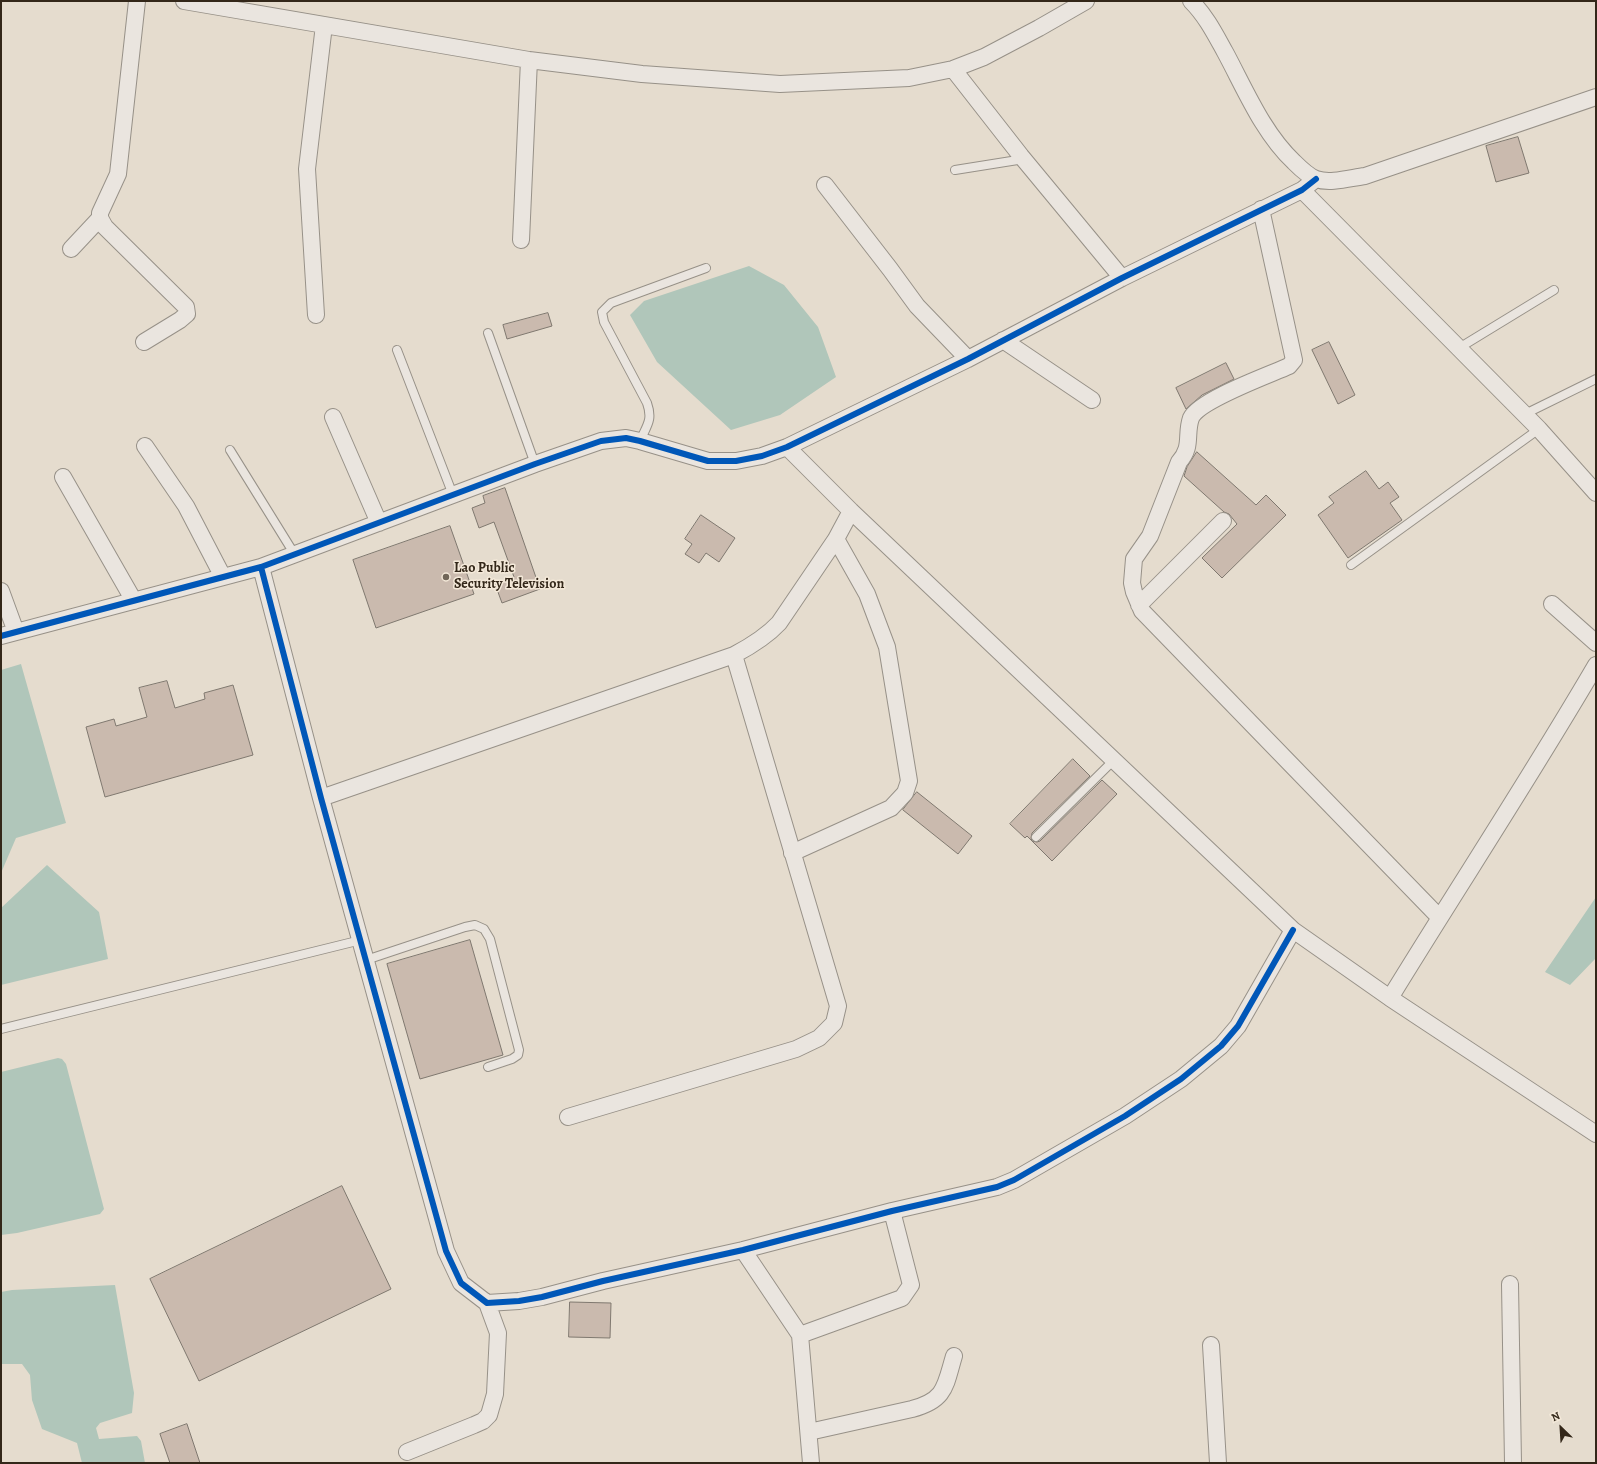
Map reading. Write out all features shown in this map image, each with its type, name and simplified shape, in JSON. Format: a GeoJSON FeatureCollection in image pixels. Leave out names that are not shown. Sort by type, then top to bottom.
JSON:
{"type":"FeatureCollection","features":[{"type":"Feature","properties":{"kind":"street"},"geometry":{"type":"LineString","coordinates":[[137,1],[118,174],[100,213],[100,218],[105,227],[186,307],[186,314],[180,320],[144,342]]}},
{"type":"Feature","properties":{"kind":"street"},"geometry":{"type":"LineString","coordinates":[[184,1],[529,60],[642,74],[780,84],[909,78],[953,69],[984,57],[1086,1]]}},
{"type":"Feature","properties":{"kind":"street"},"geometry":{"type":"LineString","coordinates":[[1191,1],[1209,23],[1274,140],[1283,152],[1303,170],[1316,178],[1327,180],[1365,176],[1596,97]]}},
{"type":"Feature","properties":{"kind":"street"},"geometry":{"type":"LineString","coordinates":[[316,315],[306,169],[324,25]]}},
{"type":"Feature","properties":{"kind":"street"},"geometry":{"type":"LineString","coordinates":[[521,240],[529,60]]}},
{"type":"Feature","properties":{"kind":"street"},"geometry":{"type":"LineString","coordinates":[[953,69],[1024,159],[1122,278]]}},
{"type":"Feature","properties":{"kind":"street"},"geometry":{"type":"LineString","coordinates":[[1,591],[8,634],[261,567],[535,464],[601,441],[626,438],[708,461],[736,461],[762,456],[787,447],[968,359],[1122,278],[1302,190],[1316,178]]}},
{"type":"Feature","properties":{"kind":"street"},"geometry":{"type":"LineString","coordinates":[[825,185],[917,306],[968,359]]}},
{"type":"Feature","properties":{"kind":"street"},"geometry":{"type":"LineString","coordinates":[[1302,190],[1525,414],[1596,493]]}},
{"type":"Feature","properties":{"kind":"street"},"geometry":{"type":"LineString","coordinates":[[1261,209],[1294,360],[1289,366],[1212,400],[1197,410],[1191,419],[1188,448],[1185,455],[1179,462],[1150,536],[1134,559],[1132,583],[1142,611],[1439,917]]}},
{"type":"Feature","properties":{"kind":"street"},"geometry":{"type":"LineString","coordinates":[[71,249],[100,218]]}},
{"type":"Feature","properties":{"kind":"street"},"geometry":{"type":"LineString","coordinates":[[1003,340],[1092,400]]}},
{"type":"Feature","properties":{"kind":"street"},"geometry":{"type":"LineString","coordinates":[[333,417],[379,523]]}},
{"type":"Feature","properties":{"kind":"street"},"geometry":{"type":"LineString","coordinates":[[145,446],[186,506],[223,577]]}},
{"type":"Feature","properties":{"kind":"street"},"geometry":{"type":"LineString","coordinates":[[787,447],[851,511],[1293,930],[1390,998],[1596,1134]]}},
{"type":"Feature","properties":{"kind":"street"},"geometry":{"type":"LineString","coordinates":[[63,477],[134,601]]}},
{"type":"Feature","properties":{"kind":"street"},"geometry":{"type":"LineString","coordinates":[[321,798],[734,655],[753,645],[769,634],[779,623],[836,539],[851,511]]}},
{"type":"Feature","properties":{"kind":"street"},"geometry":{"type":"LineString","coordinates":[[1139,605],[1223,521]]}},
{"type":"Feature","properties":{"kind":"street"},"geometry":{"type":"LineString","coordinates":[[792,853],[891,808],[905,793],[909,781],[887,647],[867,594],[836,539]]}},
{"type":"Feature","properties":{"kind":"street"},"geometry":{"type":"LineString","coordinates":[[261,567],[321,798],[446,1251],[461,1283],[474,1295],[486,1303],[498,1333],[495,1394],[489,1415],[483,1421],[406,1452]]}},
{"type":"Feature","properties":{"kind":"street"},"geometry":{"type":"LineString","coordinates":[[1552,604],[1596,643]]}},
{"type":"Feature","properties":{"kind":"street"},"geometry":{"type":"LineString","coordinates":[[568,1116],[796,1049],[819,1038],[834,1022],[838,1006],[734,655]]}},
{"type":"Feature","properties":{"kind":"street"},"geometry":{"type":"LineString","coordinates":[[1390,998],[1439,917],[1547,748],[1596,665]]}},
{"type":"Feature","properties":{"kind":"street"},"geometry":{"type":"LineString","coordinates":[[486,1303],[519,1301],[542,1297],[603,1281],[743,1250],[892,1211],[997,1187],[1014,1180],[1126,1116],[1180,1079],[1222,1046],[1238,1026],[1293,930]]}},
{"type":"Feature","properties":{"kind":"street"},"geometry":{"type":"LineString","coordinates":[[800,1335],[902,1298],[909,1291],[911,1285],[892,1211]]}},
{"type":"Feature","properties":{"kind":"street"},"geometry":{"type":"LineString","coordinates":[[743,1250],[800,1335],[811,1463]]}},
{"type":"Feature","properties":{"kind":"street"},"geometry":{"type":"LineString","coordinates":[[1510,1284],[1513,1463]]}},
{"type":"Feature","properties":{"kind":"street"},"geometry":{"type":"LineString","coordinates":[[1212,1345],[1218,1463]]}},
{"type":"Feature","properties":{"kind":"street"},"geometry":{"type":"LineString","coordinates":[[809,1432],[912,1409],[928,1403],[940,1395],[944,1389],[954,1356]]}},
{"type":"Feature","properties":{"kind":"lane"},"geometry":{"type":"LineString","coordinates":[[955,170],[1024,159]]}},
{"type":"Feature","properties":{"kind":"lane"},"geometry":{"type":"LineString","coordinates":[[640,441],[649,421],[650,414],[647,403],[604,322],[602,312],[611,303],[706,268]]}},
{"type":"Feature","properties":{"kind":"lane"},"geometry":{"type":"LineString","coordinates":[[1458,348],[1554,290]]}},
{"type":"Feature","properties":{"kind":"lane"},"geometry":{"type":"LineString","coordinates":[[488,333],[535,464]]}},
{"type":"Feature","properties":{"kind":"lane"},"geometry":{"type":"LineString","coordinates":[[397,350],[453,495]]}},
{"type":"Feature","properties":{"kind":"lane"},"geometry":{"type":"LineString","coordinates":[[1525,414],[1596,379]]}},
{"type":"Feature","properties":{"kind":"lane"},"geometry":{"type":"LineString","coordinates":[[1352,565],[1539,429]]}},
{"type":"Feature","properties":{"kind":"lane"},"geometry":{"type":"LineString","coordinates":[[230,450],[295,555]]}},
{"type":"Feature","properties":{"kind":"lane"},"geometry":{"type":"LineString","coordinates":[[1036,837],[1114,760]]}},
{"type":"Feature","properties":{"kind":"lane"},"geometry":{"type":"LineString","coordinates":[[366,960],[465,927],[475,926],[484,929],[490,939],[519,1050],[518,1055],[512,1059],[488,1067]]}},
{"type":"Feature","properties":{"kind":"lane"},"geometry":{"type":"LineString","coordinates":[[1,1029],[361,940]]}},
{"type":"Feature","properties":{"kind":"shaded area"},"geometry":{"type":"Polygon","coordinates":[[[749,266],[784,285],[818,327],[836,377],[780,415],[731,430],[657,362],[630,315],[644,301],[749,266]]]}},
{"type":"Feature","properties":{"kind":"shaded area"},"geometry":{"type":"Polygon","coordinates":[[[21,664],[66,823],[16,838],[1,873],[1,670],[21,664]]]}},
{"type":"Feature","properties":{"kind":"shaded area"},"geometry":{"type":"Polygon","coordinates":[[[47,865],[99,912],[108,959],[1,985],[1,908],[47,865]]]}},
{"type":"Feature","properties":{"kind":"shaded area"},"geometry":{"type":"Polygon","coordinates":[[[1596,897],[1596,958],[1570,985],[1545,972],[1596,897]]]}},
{"type":"Feature","properties":{"kind":"shaded area"},"geometry":{"type":"Polygon","coordinates":[[[58,1058],[62,1059],[66,1064],[104,1209],[100,1214],[17,1233],[1,1235],[1,1072],[58,1058]]]}},
{"type":"Feature","properties":{"kind":"shaded area"},"geometry":{"type":"Polygon","coordinates":[[[115,1285],[134,1393],[132,1413],[100,1423],[96,1428],[99,1439],[137,1436],[141,1441],[145,1463],[82,1463],[77,1443],[42,1429],[32,1400],[30,1375],[22,1364],[1,1364],[1,1292],[12,1290],[115,1285]]]}},
{"type":"Feature","properties":{"kind":"building"},"geometry":{"type":"Polygon","coordinates":[[[1518,137],[1529,173],[1496,182],[1486,146],[1518,137]]]}},
{"type":"Feature","properties":{"kind":"building"},"geometry":{"type":"Polygon","coordinates":[[[548,313],[552,326],[507,339],[503,325],[548,313]]]}},
{"type":"Feature","properties":{"kind":"building"},"geometry":{"type":"Polygon","coordinates":[[[1329,342],[1355,395],[1338,404],[1312,350],[1329,342]]]}},
{"type":"Feature","properties":{"kind":"building"},"geometry":{"type":"Polygon","coordinates":[[[1226,363],[1234,379],[1202,395],[1186,409],[1176,388],[1226,363]]]}},
{"type":"Feature","properties":{"kind":"building"},"geometry":{"type":"Polygon","coordinates":[[[1197,452],[1256,505],[1266,495],[1286,515],[1222,578],[1202,558],[1237,524],[1229,514],[1224,512],[1184,476],[1187,467],[1197,452]]]}},
{"type":"Feature","properties":{"kind":"building"},"geometry":{"type":"Polygon","coordinates":[[[1366,471],[1379,489],[1388,482],[1399,497],[1390,503],[1402,520],[1348,558],[1318,515],[1334,503],[1329,497],[1366,471]]]}},
{"type":"Feature","properties":{"kind":"building"},"geometry":{"type":"Polygon","coordinates":[[[505,488],[540,589],[502,603],[495,584],[514,577],[494,522],[479,528],[472,508],[485,503],[483,496],[505,488]]]}},
{"type":"Feature","properties":{"kind":"building"},"geometry":{"type":"Polygon","coordinates":[[[701,515],[735,538],[719,562],[706,553],[699,563],[685,554],[692,544],[685,539],[701,515]]]}},
{"type":"Feature","properties":{"kind":"building","name":"Lao Public Security Television"},"geometry":{"type":"Polygon","coordinates":[[[450,526],[474,594],[376,628],[353,560],[450,526]]]}},
{"type":"Feature","properties":{"kind":"building"},"geometry":{"type":"Polygon","coordinates":[[[167,681],[175,708],[205,699],[204,693],[233,685],[253,755],[105,797],[86,727],[114,719],[116,726],[147,717],[139,688],[167,681]]]}},
{"type":"Feature","properties":{"kind":"building"},"geometry":{"type":"Polygon","coordinates":[[[1073,759],[1090,776],[1032,833],[1032,841],[1027,836],[1025,838],[1010,824],[1073,759]]]}},
{"type":"Feature","properties":{"kind":"building"},"geometry":{"type":"Polygon","coordinates":[[[1102,780],[1117,794],[1052,861],[1032,841],[1040,841],[1102,780]]]}},
{"type":"Feature","properties":{"kind":"building"},"geometry":{"type":"Polygon","coordinates":[[[917,792],[972,836],[958,854],[903,810],[917,792]]]}},
{"type":"Feature","properties":{"kind":"building"},"geometry":{"type":"Polygon","coordinates":[[[470,940],[503,1055],[420,1079],[387,964],[470,940]]]}},
{"type":"Feature","properties":{"kind":"building"},"geometry":{"type":"Polygon","coordinates":[[[342,1186],[391,1289],[199,1381],[150,1279],[342,1186]]]}},
{"type":"Feature","properties":{"kind":"building"},"geometry":{"type":"Polygon","coordinates":[[[570,1302],[611,1303],[610,1338],[569,1337],[570,1302]]]}},
{"type":"Feature","properties":{"kind":"building"},"geometry":{"type":"Polygon","coordinates":[[[187,1424],[200,1463],[170,1463],[160,1434],[187,1424]]]}},
{"type":"Feature","properties":{"kind":"cycle path"},"geometry":{"type":"LineString","coordinates":[[1,636],[261,567],[535,464],[601,441],[626,438],[708,461],[736,461],[762,456],[787,447],[968,359],[1122,278],[1302,190],[1316,179]]}},
{"type":"Feature","properties":{"kind":"cycle path"},"geometry":{"type":"LineString","coordinates":[[261,567],[321,798],[446,1251],[461,1283],[487,1303],[519,1301],[542,1297],[603,1281],[743,1250],[892,1211],[997,1187],[1014,1180],[1125,1116],[1181,1079],[1221,1046],[1238,1026],[1293,930]]}},
{"type":"Feature","properties":{"kind":"place","name":"Lao Public Security Television"},"geometry":{"type":"Point","coordinates":[446,577]}}]}
